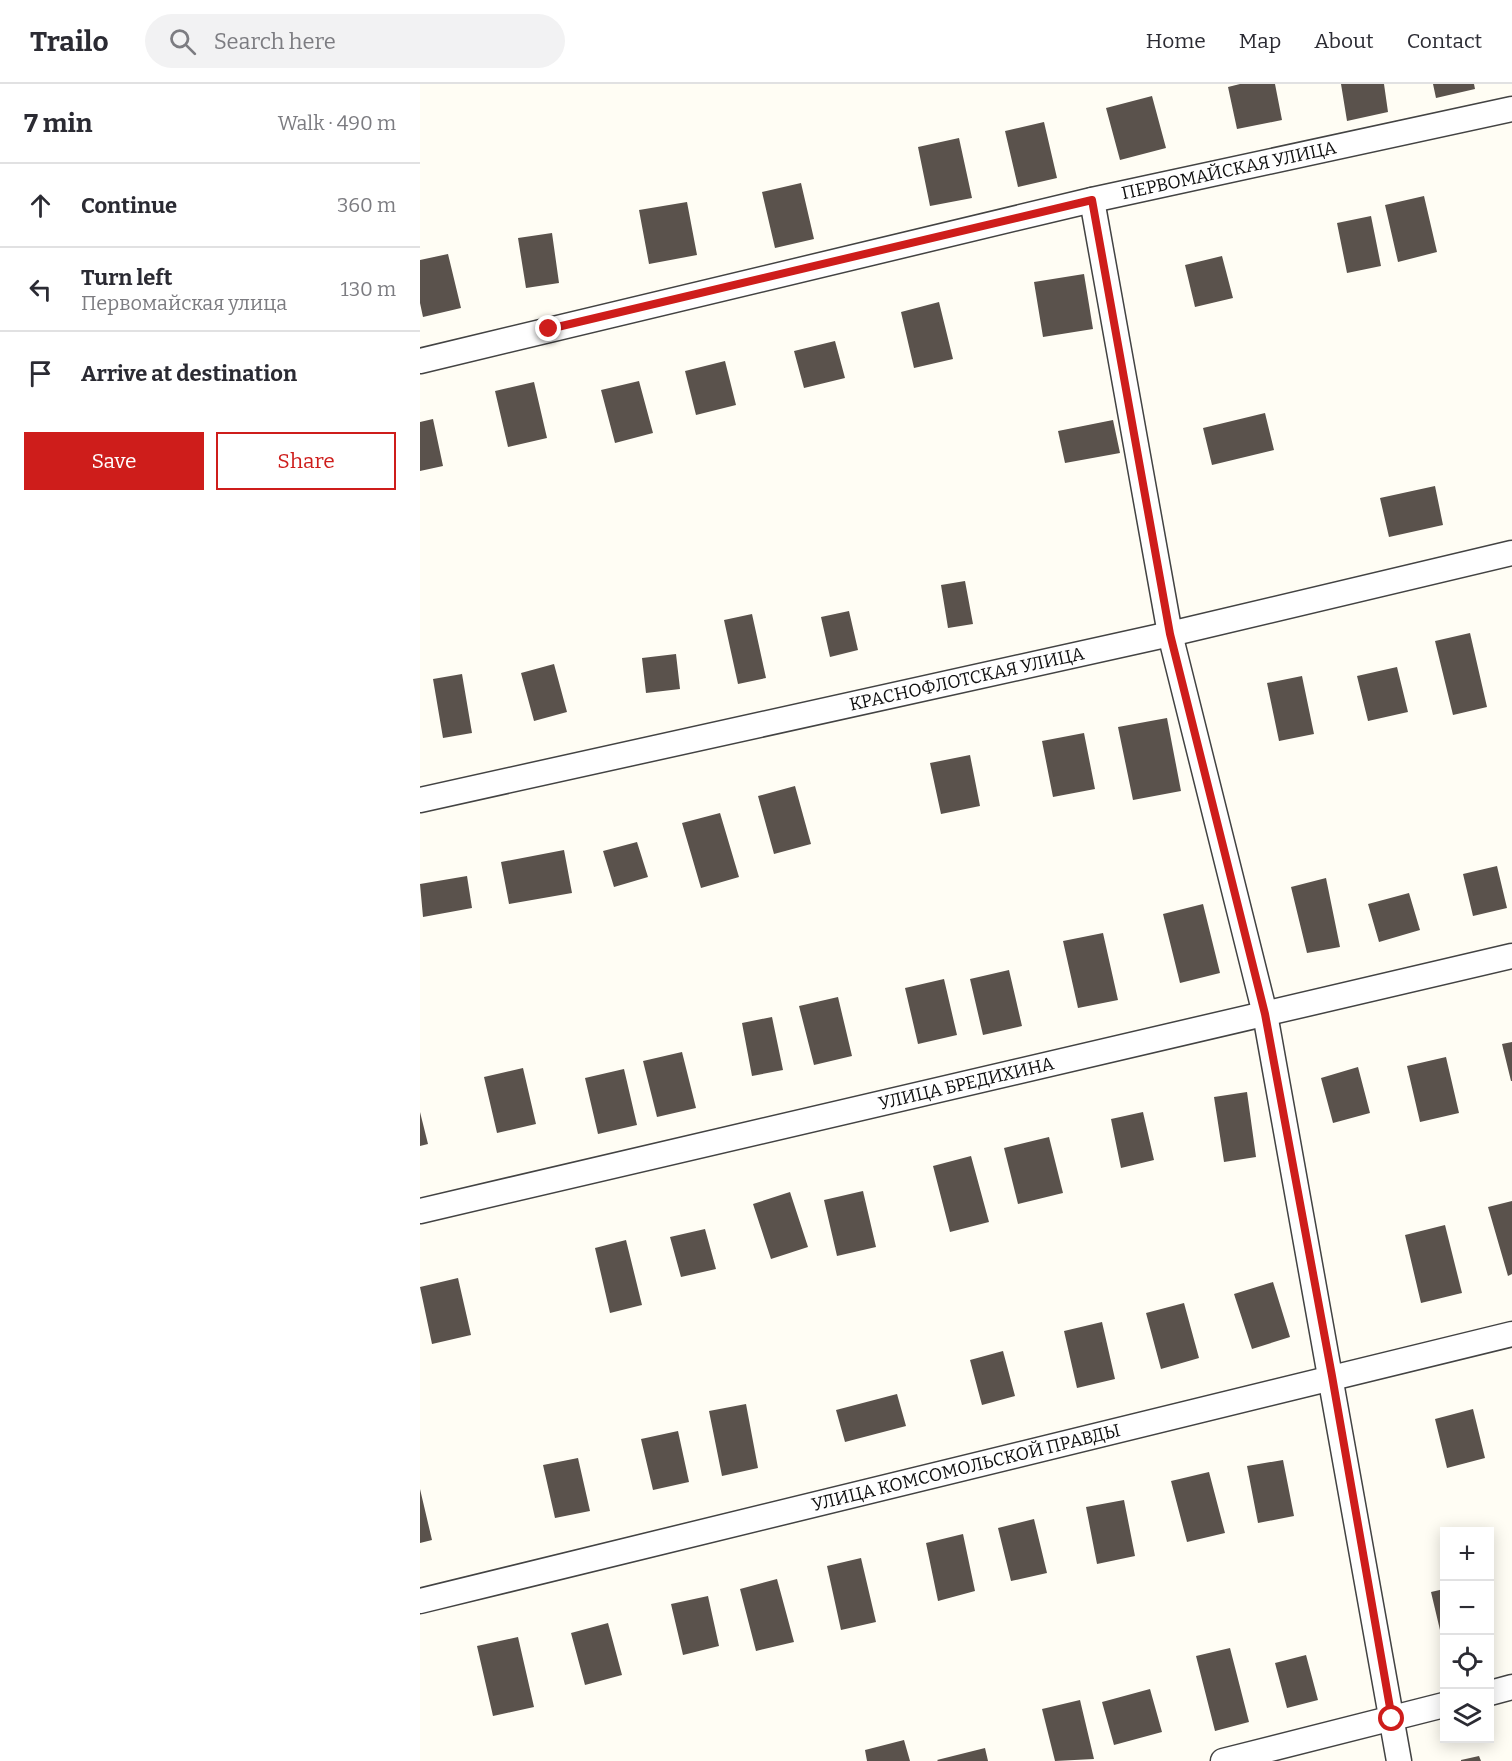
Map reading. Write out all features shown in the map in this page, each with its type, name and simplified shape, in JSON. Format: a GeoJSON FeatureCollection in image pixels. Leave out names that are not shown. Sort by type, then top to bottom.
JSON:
{"type":"FeatureCollection","features":[{"type":"Feature","properties":{"kind":"street","name":"ПЕРВОМАЙСКАЯ УЛИЦА"},"geometry":{"type":"LineString","coordinates":[[420,361],[1092,200],[1512,109]]}},
{"type":"Feature","properties":{"kind":"street"},"geometry":{"type":"LineString","coordinates":[[1092,200],[1170,634],[1265,1014],[1332,1376],[1399,1761]]}},
{"type":"Feature","properties":{"kind":"street","name":"КРАСНОФЛОТСКАЯ УЛИЦА"},"geometry":{"type":"LineString","coordinates":[[420,800],[1170,634],[1512,553]]}},
{"type":"Feature","properties":{"kind":"street","name":"УЛИЦА БРЕДИХИНА"},"geometry":{"type":"LineString","coordinates":[[420,1211],[1512,956]]}},
{"type":"Feature","properties":{"kind":"street","name":"УЛИЦА КОМСОМОЛЬСКОЙ ПРАВДЫ"},"geometry":{"type":"LineString","coordinates":[[420,1601],[1332,1376],[1512,1334]]}},
{"type":"Feature","properties":{"kind":"street"},"geometry":{"type":"LineString","coordinates":[[1494,1692],[1512,1687]]}},
{"type":"Feature","properties":{"kind":"street"},"geometry":{"type":"LineString","coordinates":[[1223,1761],[1440,1706]]}},
{"type":"Feature","properties":{"kind":"building"},"geometry":{"type":"Polygon","coordinates":[[[1240,84],[1275,84],[1282,120],[1237,129],[1228,87],[1240,84]]]}},
{"type":"Feature","properties":{"kind":"building"},"geometry":{"type":"Polygon","coordinates":[[[1341,84],[1384,84],[1388,112],[1347,121],[1341,84]]]}},
{"type":"Feature","properties":{"kind":"building"},"geometry":{"type":"Polygon","coordinates":[[[1433,84],[1474,84],[1475,89],[1436,98],[1433,84]]]}},
{"type":"Feature","properties":{"kind":"building"},"geometry":{"type":"Polygon","coordinates":[[[1152,96],[1166,148],[1120,160],[1106,108],[1152,96]]]}},
{"type":"Feature","properties":{"kind":"building"},"geometry":{"type":"Polygon","coordinates":[[[1044,122],[1057,178],[1018,187],[1005,131],[1044,122]]]}},
{"type":"Feature","properties":{"kind":"building"},"geometry":{"type":"Polygon","coordinates":[[[959,138],[972,198],[930,206],[918,147],[959,138]]]}},
{"type":"Feature","properties":{"kind":"building"},"geometry":{"type":"Polygon","coordinates":[[[801,183],[814,239],[775,248],[762,192],[801,183]]]}},
{"type":"Feature","properties":{"kind":"building"},"geometry":{"type":"Polygon","coordinates":[[[1424,196],[1437,252],[1398,262],[1385,205],[1424,196]]]}},
{"type":"Feature","properties":{"kind":"building"},"geometry":{"type":"Polygon","coordinates":[[[687,202],[697,255],[649,264],[639,210],[687,202]]]}},
{"type":"Feature","properties":{"kind":"building"},"geometry":{"type":"Polygon","coordinates":[[[1371,216],[1381,266],[1347,273],[1337,223],[1371,216]]]}},
{"type":"Feature","properties":{"kind":"building"},"geometry":{"type":"Polygon","coordinates":[[[552,233],[559,283],[526,288],[518,238],[552,233]]]}},
{"type":"Feature","properties":{"kind":"building"},"geometry":{"type":"Polygon","coordinates":[[[448,254],[461,308],[423,317],[420,303],[420,260],[448,254]]]}},
{"type":"Feature","properties":{"kind":"building"},"geometry":{"type":"Polygon","coordinates":[[[1222,256],[1233,298],[1195,307],[1185,265],[1222,256]]]}},
{"type":"Feature","properties":{"kind":"building"},"geometry":{"type":"Polygon","coordinates":[[[1084,274],[1093,329],[1043,337],[1034,282],[1084,274]]]}},
{"type":"Feature","properties":{"kind":"building"},"geometry":{"type":"Polygon","coordinates":[[[939,302],[953,359],[914,368],[901,312],[939,302]]]}},
{"type":"Feature","properties":{"kind":"building"},"geometry":{"type":"Polygon","coordinates":[[[835,341],[845,378],[804,388],[794,351],[835,341]]]}},
{"type":"Feature","properties":{"kind":"building"},"geometry":{"type":"Polygon","coordinates":[[[725,361],[736,405],[696,415],[685,371],[725,361]]]}},
{"type":"Feature","properties":{"kind":"building"},"geometry":{"type":"Polygon","coordinates":[[[639,381],[653,433],[615,443],[601,390],[639,381]]]}},
{"type":"Feature","properties":{"kind":"building"},"geometry":{"type":"Polygon","coordinates":[[[534,382],[547,438],[508,447],[495,391],[534,382]]]}},
{"type":"Feature","properties":{"kind":"building"},"geometry":{"type":"Polygon","coordinates":[[[1265,413],[1274,450],[1212,465],[1203,428],[1265,413]]]}},
{"type":"Feature","properties":{"kind":"building"},"geometry":{"type":"Polygon","coordinates":[[[433,419],[443,466],[420,471],[420,422],[433,419]]]}},
{"type":"Feature","properties":{"kind":"building"},"geometry":{"type":"Polygon","coordinates":[[[1113,420],[1120,453],[1065,463],[1058,431],[1113,420]]]}},
{"type":"Feature","properties":{"kind":"building"},"geometry":{"type":"Polygon","coordinates":[[[1435,486],[1443,525],[1389,537],[1380,498],[1435,486]]]}},
{"type":"Feature","properties":{"kind":"building"},"geometry":{"type":"Polygon","coordinates":[[[965,581],[973,624],[948,628],[941,585],[965,581]]]}},
{"type":"Feature","properties":{"kind":"building"},"geometry":{"type":"Polygon","coordinates":[[[849,611],[858,650],[830,657],[821,617],[849,611]]]}},
{"type":"Feature","properties":{"kind":"building"},"geometry":{"type":"Polygon","coordinates":[[[752,614],[766,678],[738,684],[724,620],[752,614]]]}},
{"type":"Feature","properties":{"kind":"building"},"geometry":{"type":"Polygon","coordinates":[[[1470,633],[1487,707],[1453,715],[1435,641],[1470,633]]]}},
{"type":"Feature","properties":{"kind":"building"},"geometry":{"type":"Polygon","coordinates":[[[676,654],[680,689],[646,693],[642,658],[676,654]]]}},
{"type":"Feature","properties":{"kind":"building"},"geometry":{"type":"Polygon","coordinates":[[[554,664],[567,712],[534,721],[521,673],[554,664]]]}},
{"type":"Feature","properties":{"kind":"building"},"geometry":{"type":"Polygon","coordinates":[[[1397,667],[1408,712],[1368,721],[1357,676],[1397,667]]]}},
{"type":"Feature","properties":{"kind":"building"},"geometry":{"type":"Polygon","coordinates":[[[462,674],[472,733],[443,738],[433,679],[462,674]]]}},
{"type":"Feature","properties":{"kind":"building"},"geometry":{"type":"Polygon","coordinates":[[[1302,676],[1314,734],[1279,741],[1267,683],[1302,676]]]}},
{"type":"Feature","properties":{"kind":"building"},"geometry":{"type":"Polygon","coordinates":[[[1167,718],[1181,791],[1133,800],[1118,727],[1167,718]]]}},
{"type":"Feature","properties":{"kind":"building"},"geometry":{"type":"Polygon","coordinates":[[[1084,733],[1095,789],[1053,797],[1042,741],[1084,733]]]}},
{"type":"Feature","properties":{"kind":"building"},"geometry":{"type":"Polygon","coordinates":[[[970,755],[980,806],[941,814],[930,763],[970,755]]]}},
{"type":"Feature","properties":{"kind":"building"},"geometry":{"type":"Polygon","coordinates":[[[795,786],[811,844],[774,854],[758,796],[795,786]]]}},
{"type":"Feature","properties":{"kind":"building"},"geometry":{"type":"Polygon","coordinates":[[[720,813],[739,877],[701,888],[682,823],[720,813]]]}},
{"type":"Feature","properties":{"kind":"building"},"geometry":{"type":"Polygon","coordinates":[[[637,842],[648,877],[614,887],[603,851],[637,842]]]}},
{"type":"Feature","properties":{"kind":"building"},"geometry":{"type":"Polygon","coordinates":[[[564,850],[572,893],[509,904],[501,862],[564,850]]]}},
{"type":"Feature","properties":{"kind":"building"},"geometry":{"type":"Polygon","coordinates":[[[1497,866],[1507,908],[1473,916],[1463,874],[1497,866]]]}},
{"type":"Feature","properties":{"kind":"building"},"geometry":{"type":"Polygon","coordinates":[[[467,876],[472,908],[423,917],[420,884],[467,876]]]}},
{"type":"Feature","properties":{"kind":"building"},"geometry":{"type":"Polygon","coordinates":[[[1326,878],[1340,947],[1307,953],[1291,887],[1326,878]]]}},
{"type":"Feature","properties":{"kind":"building"},"geometry":{"type":"Polygon","coordinates":[[[1409,893],[1420,930],[1379,942],[1368,904],[1409,893]]]}},
{"type":"Feature","properties":{"kind":"building"},"geometry":{"type":"Polygon","coordinates":[[[1203,904],[1220,973],[1180,983],[1163,914],[1203,904]]]}},
{"type":"Feature","properties":{"kind":"building"},"geometry":{"type":"Polygon","coordinates":[[[1103,933],[1118,1000],[1078,1008],[1063,941],[1103,933]]]}},
{"type":"Feature","properties":{"kind":"building"},"geometry":{"type":"Polygon","coordinates":[[[1009,970],[1022,1026],[983,1035],[970,979],[1009,970]]]}},
{"type":"Feature","properties":{"kind":"building"},"geometry":{"type":"Polygon","coordinates":[[[944,979],[957,1035],[918,1044],[905,988],[944,979]]]}},
{"type":"Feature","properties":{"kind":"building"},"geometry":{"type":"Polygon","coordinates":[[[838,997],[852,1056],[814,1065],[799,1006],[838,997]]]}},
{"type":"Feature","properties":{"kind":"building"},"geometry":{"type":"Polygon","coordinates":[[[772,1017],[783,1070],[752,1076],[742,1023],[772,1017]]]}},
{"type":"Feature","properties":{"kind":"building"},"geometry":{"type":"Polygon","coordinates":[[[1512,1042],[1512,1081],[1511,1081],[1502,1044],[1512,1042]]]}},
{"type":"Feature","properties":{"kind":"building"},"geometry":{"type":"Polygon","coordinates":[[[682,1052],[696,1108],[657,1117],[643,1061],[682,1052]]]}},
{"type":"Feature","properties":{"kind":"building"},"geometry":{"type":"Polygon","coordinates":[[[1446,1057],[1459,1113],[1420,1122],[1407,1066],[1446,1057]]]}},
{"type":"Feature","properties":{"kind":"building"},"geometry":{"type":"Polygon","coordinates":[[[1358,1067],[1370,1113],[1333,1123],[1321,1078],[1358,1067]]]}},
{"type":"Feature","properties":{"kind":"building"},"geometry":{"type":"Polygon","coordinates":[[[523,1068],[536,1124],[497,1133],[484,1077],[523,1068]]]}},
{"type":"Feature","properties":{"kind":"building"},"geometry":{"type":"Polygon","coordinates":[[[624,1069],[637,1125],[598,1134],[585,1078],[624,1069]]]}},
{"type":"Feature","properties":{"kind":"building"},"geometry":{"type":"Polygon","coordinates":[[[1247,1092],[1256,1157],[1224,1162],[1214,1097],[1247,1092]]]}},
{"type":"Feature","properties":{"kind":"building"},"geometry":{"type":"Polygon","coordinates":[[[420,1112],[428,1144],[420,1146],[420,1112]]]}},
{"type":"Feature","properties":{"kind":"building"},"geometry":{"type":"Polygon","coordinates":[[[1143,1112],[1154,1160],[1121,1168],[1111,1119],[1143,1112]]]}},
{"type":"Feature","properties":{"kind":"building"},"geometry":{"type":"Polygon","coordinates":[[[1049,1137],[1063,1193],[1018,1204],[1004,1148],[1049,1137]]]}},
{"type":"Feature","properties":{"kind":"building"},"geometry":{"type":"Polygon","coordinates":[[[971,1156],[989,1222],[950,1232],[933,1166],[971,1156]]]}},
{"type":"Feature","properties":{"kind":"building"},"geometry":{"type":"Polygon","coordinates":[[[863,1191],[876,1247],[837,1256],[824,1200],[863,1191]]]}},
{"type":"Feature","properties":{"kind":"building"},"geometry":{"type":"Polygon","coordinates":[[[790,1192],[808,1247],[771,1259],[753,1204],[790,1192]]]}},
{"type":"Feature","properties":{"kind":"building"},"geometry":{"type":"Polygon","coordinates":[[[1512,1201],[1512,1274],[1508,1276],[1488,1207],[1512,1201]]]}},
{"type":"Feature","properties":{"kind":"building"},"geometry":{"type":"Polygon","coordinates":[[[1445,1225],[1462,1293],[1421,1303],[1405,1235],[1445,1225]]]}},
{"type":"Feature","properties":{"kind":"building"},"geometry":{"type":"Polygon","coordinates":[[[705,1229],[716,1269],[681,1277],[670,1237],[705,1229]]]}},
{"type":"Feature","properties":{"kind":"building"},"geometry":{"type":"Polygon","coordinates":[[[626,1240],[642,1305],[610,1313],[595,1248],[626,1240]]]}},
{"type":"Feature","properties":{"kind":"building"},"geometry":{"type":"Polygon","coordinates":[[[458,1278],[471,1335],[432,1344],[420,1287],[458,1278]]]}},
{"type":"Feature","properties":{"kind":"building"},"geometry":{"type":"Polygon","coordinates":[[[1273,1282],[1290,1337],[1252,1349],[1234,1294],[1273,1282]]]}},
{"type":"Feature","properties":{"kind":"building"},"geometry":{"type":"Polygon","coordinates":[[[1184,1303],[1199,1358],[1161,1369],[1146,1313],[1184,1303]]]}},
{"type":"Feature","properties":{"kind":"building"},"geometry":{"type":"Polygon","coordinates":[[[1102,1322],[1115,1379],[1077,1388],[1064,1331],[1102,1322]]]}},
{"type":"Feature","properties":{"kind":"building"},"geometry":{"type":"Polygon","coordinates":[[[1003,1351],[1015,1396],[982,1405],[970,1360],[1003,1351]]]}},
{"type":"Feature","properties":{"kind":"building"},"geometry":{"type":"Polygon","coordinates":[[[897,1394],[906,1426],[845,1442],[836,1410],[897,1394]]]}},
{"type":"Feature","properties":{"kind":"building"},"geometry":{"type":"Polygon","coordinates":[[[746,1404],[758,1468],[722,1476],[709,1411],[746,1404]]]}},
{"type":"Feature","properties":{"kind":"building"},"geometry":{"type":"Polygon","coordinates":[[[1473,1409],[1485,1458],[1447,1468],[1435,1419],[1473,1409]]]}},
{"type":"Feature","properties":{"kind":"building"},"geometry":{"type":"Polygon","coordinates":[[[678,1431],[689,1482],[653,1490],[641,1439],[678,1431]]]}},
{"type":"Feature","properties":{"kind":"building"},"geometry":{"type":"Polygon","coordinates":[[[578,1458],[590,1511],[555,1518],[543,1465],[578,1458]]]}},
{"type":"Feature","properties":{"kind":"building"},"geometry":{"type":"Polygon","coordinates":[[[1283,1460],[1294,1516],[1258,1523],[1247,1466],[1283,1460]]]}},
{"type":"Feature","properties":{"kind":"building"},"geometry":{"type":"Polygon","coordinates":[[[1209,1472],[1225,1533],[1187,1542],[1171,1481],[1209,1472]]]}},
{"type":"Feature","properties":{"kind":"building"},"geometry":{"type":"Polygon","coordinates":[[[420,1489],[432,1540],[420,1543],[420,1489]]]}},
{"type":"Feature","properties":{"kind":"building"},"geometry":{"type":"Polygon","coordinates":[[[1124,1500],[1135,1556],[1097,1564],[1086,1507],[1124,1500]]]}},
{"type":"Feature","properties":{"kind":"building"},"geometry":{"type":"Polygon","coordinates":[[[1034,1519],[1047,1573],[1011,1581],[998,1528],[1034,1519]]]}},
{"type":"Feature","properties":{"kind":"building"},"geometry":{"type":"Polygon","coordinates":[[[963,1534],[975,1591],[938,1601],[926,1543],[963,1534]]]}},
{"type":"Feature","properties":{"kind":"building"},"geometry":{"type":"Polygon","coordinates":[[[861,1558],[876,1622],[841,1630],[827,1566],[861,1558]]]}},
{"type":"Feature","properties":{"kind":"building"},"geometry":{"type":"Polygon","coordinates":[[[777,1579],[794,1642],[756,1651],[740,1589],[777,1579]]]}},
{"type":"Feature","properties":{"kind":"building"},"geometry":{"type":"Polygon","coordinates":[[[1440,1590],[1440,1630],[1431,1592],[1440,1590]]]}},
{"type":"Feature","properties":{"kind":"building"},"geometry":{"type":"Polygon","coordinates":[[[708,1596],[719,1646],[683,1655],[671,1604],[708,1596]]]}},
{"type":"Feature","properties":{"kind":"building"},"geometry":{"type":"Polygon","coordinates":[[[608,1623],[622,1675],[585,1685],[571,1633],[608,1623]]]}},
{"type":"Feature","properties":{"kind":"building"},"geometry":{"type":"Polygon","coordinates":[[[518,1637],[534,1707],[493,1716],[477,1646],[518,1637]]]}},
{"type":"Feature","properties":{"kind":"building"},"geometry":{"type":"Polygon","coordinates":[[[1230,1648],[1249,1722],[1215,1731],[1196,1656],[1230,1648]]]}},
{"type":"Feature","properties":{"kind":"building"},"geometry":{"type":"Polygon","coordinates":[[[1306,1655],[1318,1700],[1287,1708],[1275,1663],[1306,1655]]]}},
{"type":"Feature","properties":{"kind":"building"},"geometry":{"type":"Polygon","coordinates":[[[1150,1689],[1162,1732],[1114,1745],[1102,1702],[1150,1689]]]}},
{"type":"Feature","properties":{"kind":"building"},"geometry":{"type":"Polygon","coordinates":[[[1080,1700],[1094,1759],[1055,1761],[1042,1709],[1080,1700]]]}},
{"type":"Feature","properties":{"kind":"building"},"geometry":{"type":"Polygon","coordinates":[[[904,1740],[910,1761],[867,1761],[865,1750],[904,1740]]]}},
{"type":"Feature","properties":{"kind":"building"},"geometry":{"type":"Polygon","coordinates":[[[985,1748],[988,1761],[937,1760],[985,1748]]]}},
{"type":"Feature","properties":{"kind":"building"},"geometry":{"type":"Polygon","coordinates":[[[1479,1756],[1481,1761],[1461,1761],[1461,1760],[1479,1756]]]}},
{"type":"Feature","properties":{"kind":"route"},"geometry":{"type":"LineString","coordinates":[[549,329],[1092,200],[1170,634],[1265,1014],[1392,1719]]}}]}
